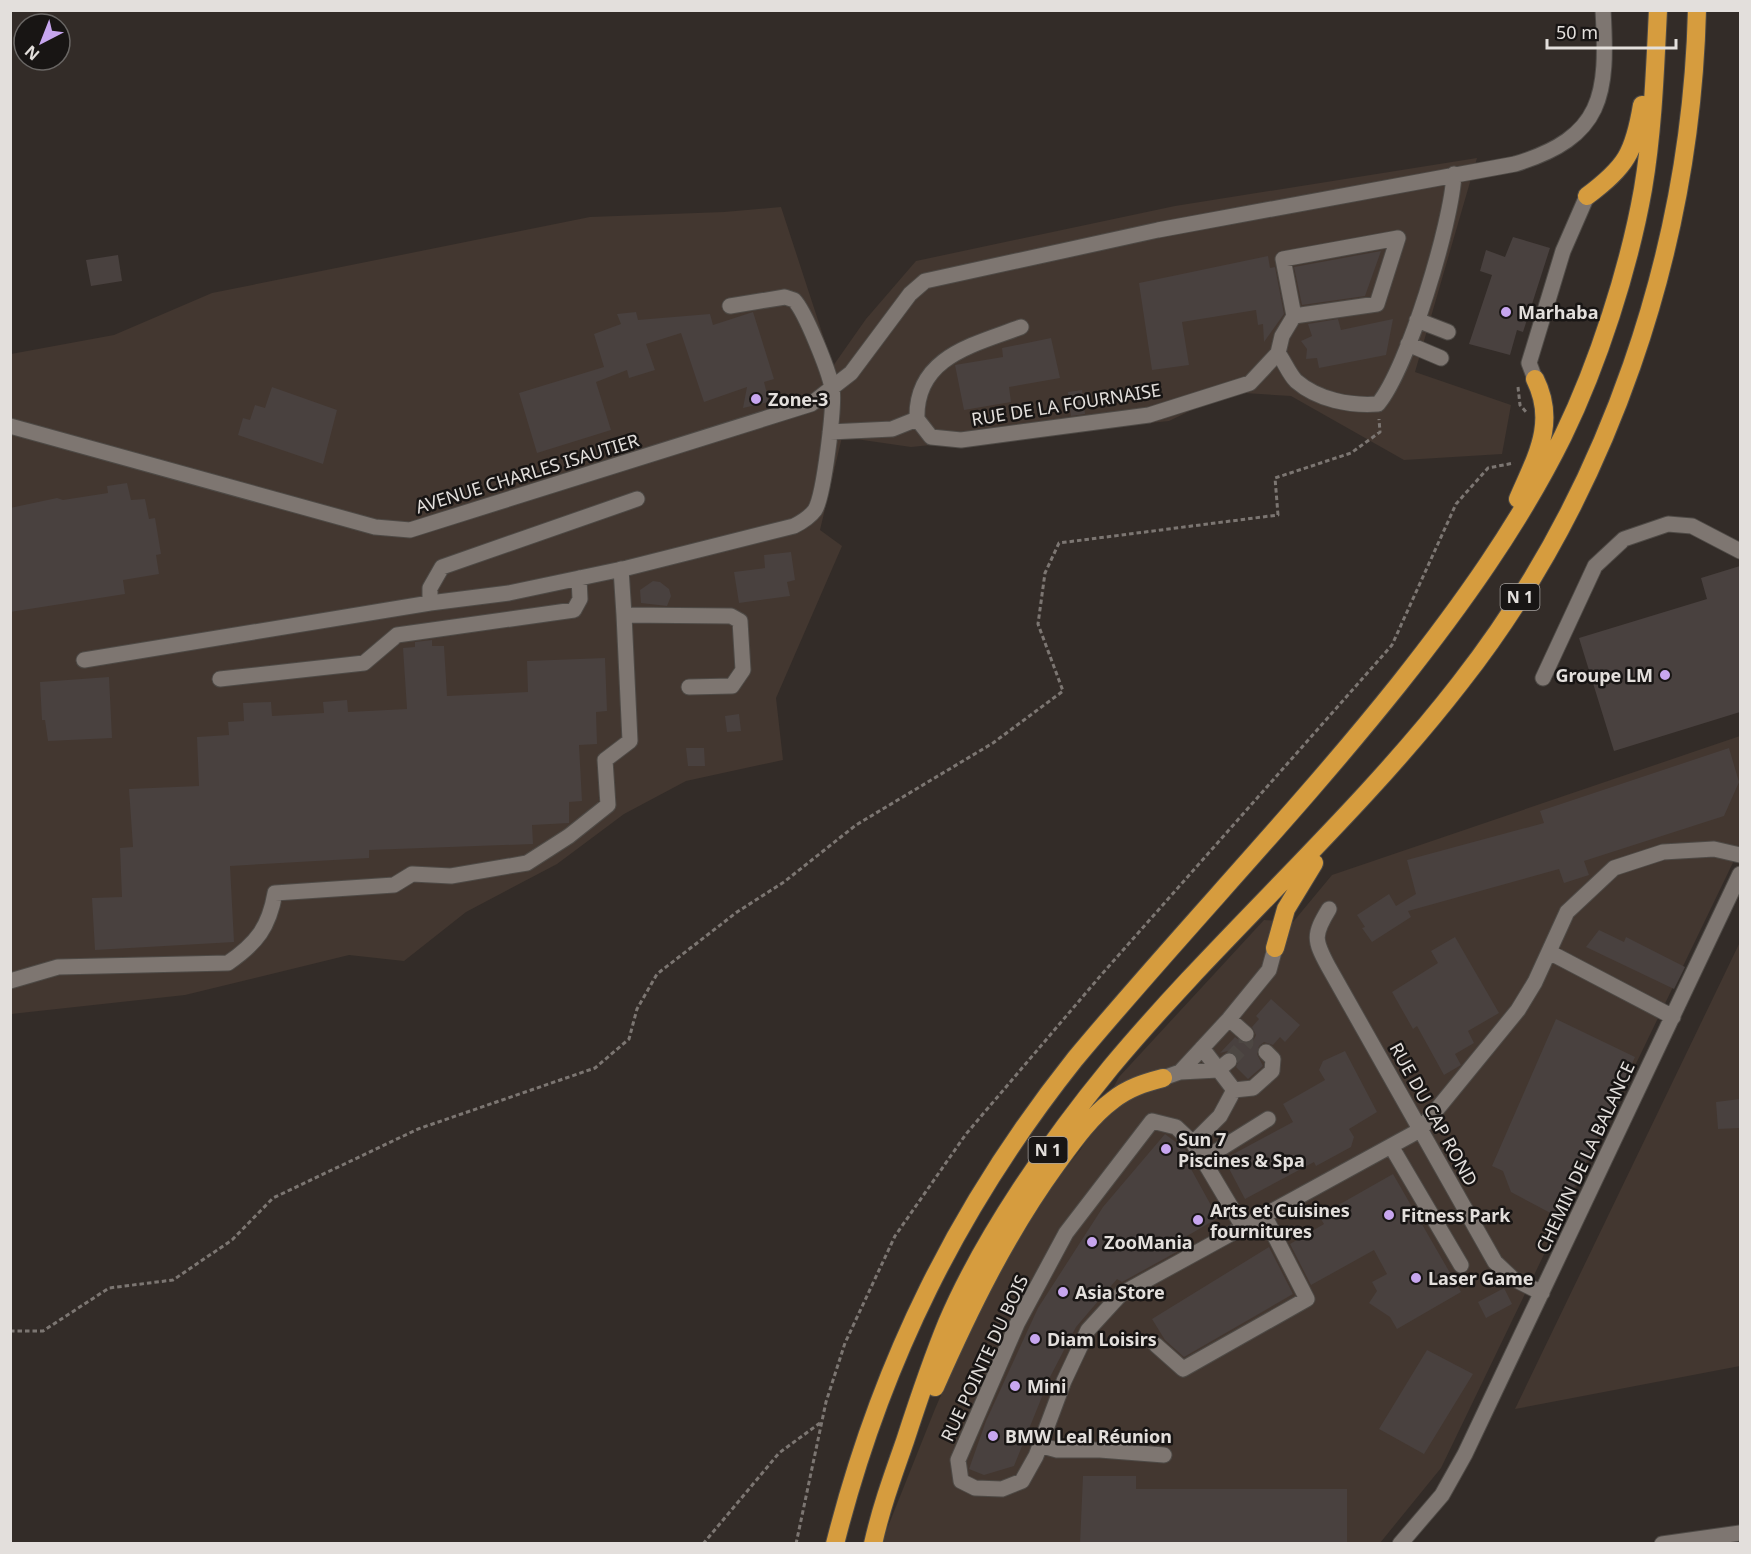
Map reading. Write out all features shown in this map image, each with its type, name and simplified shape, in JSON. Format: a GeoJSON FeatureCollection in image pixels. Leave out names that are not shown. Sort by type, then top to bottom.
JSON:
{"type":"FeatureCollection","features":[{"type":"Feature","properties":{"kind":"highway","name":"N 1"},"geometry":{"type":"LineString","coordinates":[[835,1544],[849,1489],[894,1360],[925,1291],[994,1169],[1033,1111],[1102,1026],[1350,746],[1438,635],[1489,562],[1539,483],[1564,434],[1594,360],[1624,266],[1642,190],[1653,111],[1658,10]]}},
{"type":"Feature","properties":{"kind":"highway","name":"N 1"},"geometry":{"type":"LineString","coordinates":[[873,1544],[898,1461],[949,1319],[990,1241],[1038,1165],[1112,1066],[1185,985],[1336,828],[1417,737],[1506,619],[1560,530],[1596,457],[1644,330],[1669,232],[1687,139],[1696,61],[1697,10]]}},
{"type":"Feature","properties":{"kind":"highway"},"geometry":{"type":"LineString","coordinates":[[1587,196],[1612,178],[1628,159],[1639,125],[1657,45]]}},
{"type":"Feature","properties":{"kind":"highway"},"geometry":{"type":"LineString","coordinates":[[1489,562],[1536,458],[1546,427],[1543,395],[1526,381]]}},
{"type":"Feature","properties":{"kind":"highway"},"geometry":{"type":"LineString","coordinates":[[1275,948],[1286,909],[1336,828]]}},
{"type":"Feature","properties":{"kind":"highway"},"geometry":{"type":"LineString","coordinates":[[898,1461],[930,1399],[966,1317],[1008,1238],[1041,1186],[1075,1139],[1112,1101],[1133,1087],[1171,1075]]}},
{"type":"Feature","properties":{"kind":"street"},"geometry":{"type":"LineString","coordinates":[[832,389],[850,373],[909,294],[925,281],[1158,230],[1515,164],[1546,154],[1568,142],[1582,129],[1592,113],[1602,88],[1606,61],[1604,10]]}},
{"type":"Feature","properties":{"kind":"street"},"geometry":{"type":"LineString","coordinates":[[1294,316],[1377,304],[1398,238],[1283,259],[1294,316],[1282,336],[1278,353],[1296,381],[1323,396],[1355,406],[1378,404],[1388,391],[1417,320],[1453,197],[1454,174]]}},
{"type":"Feature","properties":{"kind":"street"},"geometry":{"type":"LineString","coordinates":[[1526,381],[1529,363],[1563,250],[1587,196]]}},
{"type":"Feature","properties":{"kind":"street"},"geometry":{"type":"LineString","coordinates":[[84,660],[430,603],[509,593],[621,569],[794,526],[807,519],[819,500],[830,432],[832,389],[825,366],[794,300],[785,297],[730,306]]}},
{"type":"Feature","properties":{"kind":"street"},"geometry":{"type":"LineString","coordinates":[[1417,320],[1448,332]]}},
{"type":"Feature","properties":{"kind":"street"},"geometry":{"type":"LineString","coordinates":[[830,432],[892,429],[917,420],[916,400],[924,380],[942,362],[964,348],[1021,327]]}},
{"type":"Feature","properties":{"kind":"street"},"geometry":{"type":"LineString","coordinates":[[1408,344],[1441,358]]}},
{"type":"Feature","properties":{"kind":"street","name":"RUE DE LA FOURNAISE"},"geometry":{"type":"LineString","coordinates":[[917,420],[931,436],[961,440],[1149,416],[1250,383],[1278,353]]}},
{"type":"Feature","properties":{"kind":"street","name":"AVENUE CHARLES ISAUTIER"},"geometry":{"type":"LineString","coordinates":[[10,426],[375,527],[410,530],[811,404],[832,389]]}},
{"type":"Feature","properties":{"kind":"street"},"geometry":{"type":"LineString","coordinates":[[430,603],[430,588],[442,567],[637,499]]}},
{"type":"Feature","properties":{"kind":"street"},"geometry":{"type":"LineString","coordinates":[[1543,678],[1595,566],[1624,539],[1668,524],[1692,526],[1740,551]]}},
{"type":"Feature","properties":{"kind":"street"},"geometry":{"type":"LineString","coordinates":[[10,981],[58,968],[228,963],[243,952],[270,920],[275,893],[394,885],[412,874],[451,876],[527,863],[569,836],[608,805],[605,760],[630,741],[621,569]]}},
{"type":"Feature","properties":{"kind":"street"},"geometry":{"type":"LineString","coordinates":[[220,679],[364,663],[397,635],[574,610],[580,598],[579,578]]}},
{"type":"Feature","properties":{"kind":"street"},"geometry":{"type":"LineString","coordinates":[[624,615],[731,616],[740,621],[743,670],[732,686],[689,687]]}},
{"type":"Feature","properties":{"kind":"street"},"geometry":{"type":"LineString","coordinates":[[1420,1130],[1518,1010],[1568,912],[1614,868],[1663,852],[1714,849],[1740,855]]}},
{"type":"Feature","properties":{"kind":"street","name":"CHEMIN DE LA BALANCE"},"geometry":{"type":"LineString","coordinates":[[1400,1544],[1442,1495],[1465,1454],[1740,874]]}},
{"type":"Feature","properties":{"kind":"street","name":"RUE DU CAP ROND"},"geometry":{"type":"LineString","coordinates":[[1329,909],[1318,928],[1316,943],[1328,966],[1495,1262],[1512,1278],[1542,1293]]}},
{"type":"Feature","properties":{"kind":"street"},"geometry":{"type":"LineString","coordinates":[[1171,1075],[1202,1048],[1269,970],[1275,948]]}},
{"type":"Feature","properties":{"kind":"street"},"geometry":{"type":"LineString","coordinates":[[1549,952],[1673,1017]]}},
{"type":"Feature","properties":{"kind":"street"},"geometry":{"type":"LineString","coordinates":[[1229,1018],[1246,1034]]}},
{"type":"Feature","properties":{"kind":"street"},"geometry":{"type":"LineString","coordinates":[[1193,1143],[1220,1116],[1233,1090],[1224,1066],[1202,1048]]}},
{"type":"Feature","properties":{"kind":"street"},"geometry":{"type":"LineString","coordinates":[[1233,1090],[1253,1088],[1272,1071],[1273,1059],[1266,1052]]}},
{"type":"Feature","properties":{"kind":"street"},"geometry":{"type":"LineString","coordinates":[[1171,1075],[1224,1066]]}},
{"type":"Feature","properties":{"kind":"street"},"geometry":{"type":"LineString","coordinates":[[1204,1159],[1268,1119]]}},
{"type":"Feature","properties":{"kind":"street","name":"RUE POINTE DU BOIS"},"geometry":{"type":"LineString","coordinates":[[1243,1227],[1193,1143],[1176,1128],[1152,1121],[1066,1233],[1017,1324],[958,1460],[961,1481],[975,1488],[1002,1489],[1022,1481],[1088,1330],[1121,1294],[1420,1130]]}},
{"type":"Feature","properties":{"kind":"street"},"geometry":{"type":"LineString","coordinates":[[1391,1146],[1461,1265]]}},
{"type":"Feature","properties":{"kind":"street"},"geometry":{"type":"LineString","coordinates":[[1156,1345],[1183,1369],[1307,1299],[1264,1215]]}},
{"type":"Feature","properties":{"kind":"street"},"geometry":{"type":"LineString","coordinates":[[1039,1445],[1057,1450],[1100,1450],[1164,1455]]}},
{"type":"Feature","properties":{"kind":"street"},"geometry":{"type":"LineString","coordinates":[[1662,1544],[1740,1533]]}},
{"type":"Feature","properties":{"kind":"path"},"geometry":{"type":"LineString","coordinates":[[1526,381],[1520,405],[1531,417]]}},
{"type":"Feature","properties":{"kind":"path"},"geometry":{"type":"LineString","coordinates":[[10,1331],[43,1331],[109,1288],[173,1280],[232,1240],[273,1198],[418,1129],[595,1068],[629,1039],[637,1009],[657,974],[737,912],[784,882],[856,825],[993,743],[1063,692],[1038,624],[1045,573],[1059,543],[1278,515],[1275,478],[1351,453],[1380,432],[1378,404]]}},
{"type":"Feature","properties":{"kind":"path"},"geometry":{"type":"LineString","coordinates":[[796,1544],[821,1422],[845,1343],[895,1236],[966,1134],[1102,974],[1392,645],[1456,504],[1488,468],[1521,462]]}},
{"type":"Feature","properties":{"kind":"path"},"geometry":{"type":"LineString","coordinates":[[703,1544],[779,1453],[821,1422]]}},
{"type":"Feature","properties":{"kind":"shaded area"},"geometry":{"type":"Polygon","coordinates":[[[1477,158],[1415,372],[1511,405],[1502,454],[1404,460],[1291,396],[1229,392],[1169,421],[911,447],[842,437],[820,530],[842,546],[776,698],[783,760],[686,781],[624,814],[557,864],[466,912],[404,961],[349,955],[185,995],[11,1014],[11,354],[114,335],[212,293],[590,217],[724,212],[781,207],[833,366],[866,319],[916,261],[1175,206],[1477,158]]]}},
{"type":"Feature","properties":{"kind":"shaded area"},"geometry":{"type":"Polygon","coordinates":[[[1740,736],[1740,848],[1441,1468],[1380,1543],[881,1544],[979,1307],[1044,1195],[1081,1149],[1119,1077],[1264,920],[1293,922],[1332,875],[1740,736]]]}},
{"type":"Feature","properties":{"kind":"shaded area"},"geometry":{"type":"Polygon","coordinates":[[[1740,942],[1740,1366],[1515,1409],[1740,942]]]}},
{"type":"Feature","properties":{"kind":"building"},"geometry":{"type":"Polygon","coordinates":[[[1513,237],[1550,248],[1523,332],[1517,330],[1510,355],[1469,344],[1492,275],[1480,271],[1486,250],[1505,257],[1513,237]]]}},
{"type":"Feature","properties":{"kind":"building"},"geometry":{"type":"Polygon","coordinates":[[[1381,251],[1365,296],[1302,305],[1294,267],[1381,251]]]}},
{"type":"Feature","properties":{"kind":"building"},"geometry":{"type":"Polygon","coordinates":[[[118,255],[122,281],[91,286],[86,260],[118,255]]]}},
{"type":"Feature","properties":{"kind":"building"},"geometry":{"type":"Polygon","coordinates":[[[1268,256],[1270,268],[1275,267],[1284,314],[1264,342],[1263,324],[1258,325],[1256,310],[1182,322],[1189,365],[1152,370],[1139,283],[1268,256]]]}},
{"type":"Feature","properties":{"kind":"building"},"geometry":{"type":"Polygon","coordinates":[[[636,312],[638,320],[710,314],[713,325],[753,312],[774,379],[764,382],[769,402],[743,408],[747,387],[704,402],[681,333],[646,344],[655,370],[629,378],[627,370],[596,382],[611,430],[537,453],[519,393],[604,367],[594,334],[621,324],[617,314],[636,312]]]}},
{"type":"Feature","properties":{"kind":"building"},"geometry":{"type":"Polygon","coordinates":[[[1338,319],[1341,330],[1393,319],[1386,355],[1319,368],[1317,358],[1306,359],[1307,349],[1301,341],[1312,336],[1308,324],[1338,319]]]}},
{"type":"Feature","properties":{"kind":"building"},"geometry":{"type":"Polygon","coordinates":[[[1051,338],[1060,378],[1009,387],[1011,402],[964,410],[955,365],[1003,357],[1002,348],[1051,338]]]}},
{"type":"Feature","properties":{"kind":"building"},"geometry":{"type":"Polygon","coordinates":[[[272,387],[337,410],[323,464],[238,435],[243,418],[250,420],[255,405],[265,408],[272,387]]]}},
{"type":"Feature","properties":{"kind":"building"},"geometry":{"type":"Polygon","coordinates":[[[1082,390],[1085,414],[1071,416],[1068,392],[1082,390]]]}},
{"type":"Feature","properties":{"kind":"building"},"geometry":{"type":"Polygon","coordinates":[[[127,483],[131,500],[145,499],[149,519],[155,518],[161,554],[156,555],[159,574],[123,580],[125,594],[10,612],[10,508],[57,498],[63,500],[108,493],[107,486],[127,483]]]}},
{"type":"Feature","properties":{"kind":"building"},"geometry":{"type":"Polygon","coordinates":[[[791,552],[795,580],[787,582],[790,596],[739,603],[734,572],[765,568],[764,555],[791,552]]]}},
{"type":"Feature","properties":{"kind":"building","name":"Groupe LM"},"geometry":{"type":"Polygon","coordinates":[[[1740,566],[1740,712],[1614,751],[1579,638],[1707,599],[1701,578],[1740,566]]]}},
{"type":"Feature","properties":{"kind":"building"},"geometry":{"type":"Polygon","coordinates":[[[653,581],[660,582],[669,589],[671,596],[667,606],[641,603],[640,590],[653,581]]]}},
{"type":"Feature","properties":{"kind":"building"},"geometry":{"type":"Polygon","coordinates":[[[432,640],[432,646],[444,646],[447,696],[528,692],[527,661],[605,658],[607,711],[596,712],[597,744],[579,745],[582,801],[569,802],[569,823],[532,825],[533,844],[369,850],[369,858],[230,866],[234,942],[95,950],[92,898],[122,897],[120,848],[133,847],[129,789],[199,786],[197,737],[229,735],[228,722],[244,721],[243,703],[271,702],[272,716],[324,713],[323,702],[347,700],[348,712],[407,709],[403,648],[415,647],[415,642],[432,640]]]}},
{"type":"Feature","properties":{"kind":"building"},"geometry":{"type":"Polygon","coordinates":[[[109,677],[112,738],[48,741],[45,720],[42,720],[40,682],[109,677]]]}},
{"type":"Feature","properties":{"kind":"building"},"geometry":{"type":"Polygon","coordinates":[[[739,714],[741,731],[727,732],[725,716],[739,714]]]}},
{"type":"Feature","properties":{"kind":"building"},"geometry":{"type":"Polygon","coordinates":[[[686,748],[704,748],[705,766],[688,766],[686,748]]]}},
{"type":"Feature","properties":{"kind":"building"},"geometry":{"type":"Polygon","coordinates":[[[1729,748],[1739,782],[1724,816],[1584,861],[1589,875],[1564,883],[1559,869],[1408,911],[1411,917],[1372,942],[1362,928],[1365,927],[1357,915],[1389,894],[1396,906],[1416,894],[1407,860],[1544,823],[1540,811],[1729,748]]]}},
{"type":"Feature","properties":{"kind":"building"},"geometry":{"type":"Polygon","coordinates":[[[1599,930],[1624,942],[1626,937],[1685,967],[1674,989],[1586,947],[1599,930]]]}},
{"type":"Feature","properties":{"kind":"building"},"geometry":{"type":"Polygon","coordinates":[[[1455,937],[1499,1013],[1468,1031],[1474,1043],[1455,1054],[1461,1065],[1444,1075],[1417,1026],[1413,1029],[1392,992],[1438,963],[1431,951],[1455,937]]]}},
{"type":"Feature","properties":{"kind":"building"},"geometry":{"type":"Polygon","coordinates":[[[1271,999],[1300,1025],[1285,1042],[1280,1037],[1273,1045],[1264,1042],[1259,1046],[1257,1054],[1263,1066],[1248,1079],[1236,1067],[1239,1060],[1236,1054],[1228,1051],[1220,1053],[1235,1037],[1244,1043],[1253,1041],[1256,1035],[1252,1027],[1259,1019],[1256,1016],[1271,999]]]}},
{"type":"Feature","properties":{"kind":"building"},"geometry":{"type":"Polygon","coordinates":[[[1556,1019],[1635,1057],[1560,1218],[1511,1192],[1503,1171],[1492,1166],[1556,1019]]]}},
{"type":"Feature","properties":{"kind":"building"},"geometry":{"type":"Polygon","coordinates":[[[1345,1051],[1377,1112],[1349,1129],[1354,1137],[1351,1147],[1316,1166],[1314,1162],[1245,1199],[1224,1159],[1293,1122],[1283,1104],[1325,1080],[1319,1070],[1323,1061],[1345,1051]]]}},
{"type":"Feature","properties":{"kind":"building"},"geometry":{"type":"Polygon","coordinates":[[[1740,1099],[1740,1128],[1718,1129],[1716,1102],[1740,1099]]]}},
{"type":"Feature","properties":{"kind":"building"},"geometry":{"type":"Polygon","coordinates":[[[1165,1134],[1185,1149],[1196,1167],[1191,1169],[1218,1218],[1187,1236],[1191,1244],[1122,1282],[1117,1279],[1076,1327],[1050,1377],[1014,1466],[984,1475],[969,1469],[986,1421],[1038,1308],[1103,1207],[1165,1134]]]}},
{"type":"Feature","properties":{"kind":"building"},"geometry":{"type":"Polygon","coordinates":[[[1393,1174],[1461,1292],[1397,1329],[1390,1317],[1369,1303],[1377,1291],[1372,1282],[1387,1274],[1374,1250],[1311,1285],[1290,1244],[1324,1224],[1319,1216],[1393,1174]]]}},
{"type":"Feature","properties":{"kind":"building"},"geometry":{"type":"Polygon","coordinates":[[[1269,1247],[1293,1294],[1184,1357],[1165,1340],[1152,1319],[1269,1247]]]}},
{"type":"Feature","properties":{"kind":"building"},"geometry":{"type":"Polygon","coordinates":[[[1504,1288],[1512,1304],[1486,1318],[1478,1302],[1504,1288]]]}},
{"type":"Feature","properties":{"kind":"building"},"geometry":{"type":"Polygon","coordinates":[[[1427,1350],[1473,1374],[1424,1454],[1379,1429],[1427,1350]]]}},
{"type":"Feature","properties":{"kind":"building"},"geometry":{"type":"Polygon","coordinates":[[[1083,1476],[1136,1476],[1136,1489],[1347,1489],[1347,1544],[1080,1544],[1083,1476]]]}},
{"type":"Feature","properties":{"kind":"tunnel"},"geometry":{"type":"LineString","coordinates":[[1229,1061],[1246,1043],[1246,1034]]}},
{"type":"Feature","properties":{"kind":"place","name":"Marhaba"},"geometry":{"type":"Point","coordinates":[1506,312]}},
{"type":"Feature","properties":{"kind":"place","name":"Zone-3"},"geometry":{"type":"Point","coordinates":[756,399]}},
{"type":"Feature","properties":{"kind":"place","name":"Groupe LM"},"geometry":{"type":"Point","coordinates":[1665,675]}},
{"type":"Feature","properties":{"kind":"place","name":"Sun 7 Piscines & Spa"},"geometry":{"type":"Point","coordinates":[1166,1149]}},
{"type":"Feature","properties":{"kind":"place","name":"Fitness Park"},"geometry":{"type":"Point","coordinates":[1389,1215]}},
{"type":"Feature","properties":{"kind":"place","name":"Arts et Cuisines fournitures"},"geometry":{"type":"Point","coordinates":[1198,1220]}},
{"type":"Feature","properties":{"kind":"place","name":"ZooMania"},"geometry":{"type":"Point","coordinates":[1092,1242]}},
{"type":"Feature","properties":{"kind":"place","name":"Laser Game"},"geometry":{"type":"Point","coordinates":[1416,1278]}},
{"type":"Feature","properties":{"kind":"place","name":"Asia Store"},"geometry":{"type":"Point","coordinates":[1063,1292]}},
{"type":"Feature","properties":{"kind":"place","name":"Diam Loisirs"},"geometry":{"type":"Point","coordinates":[1035,1339]}},
{"type":"Feature","properties":{"kind":"place","name":"Mini"},"geometry":{"type":"Point","coordinates":[1015,1386]}},
{"type":"Feature","properties":{"kind":"place","name":"BMW Leal Réunion"},"geometry":{"type":"Point","coordinates":[993,1436]}}]}
